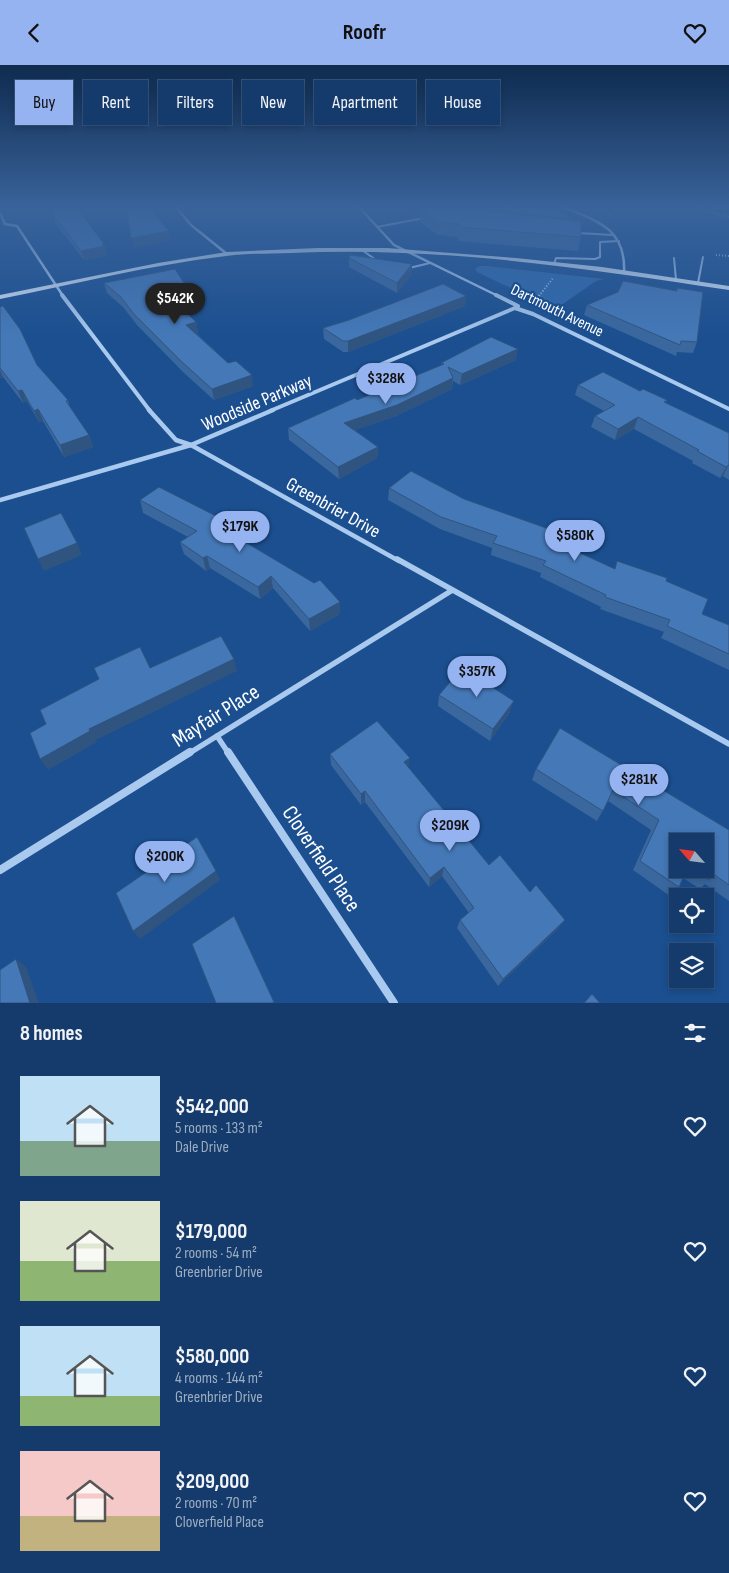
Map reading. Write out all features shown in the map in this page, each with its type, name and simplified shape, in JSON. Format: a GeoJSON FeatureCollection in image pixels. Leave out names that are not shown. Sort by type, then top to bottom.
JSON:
{"type":"FeatureCollection","features":[{"type":"Feature","properties":{"kind":"street","name":"Greenbrier Drive"},"geometry":{"type":"LineString","coordinates":[[33,251],[55,286],[140,400],[176,440],[191,445],[729,744]]}},
{"type":"Feature","properties":{"kind":"street"},"geometry":{"type":"LineString","coordinates":[[223,251],[227,254]]}},
{"type":"Feature","properties":{"kind":"street"},"geometry":{"type":"LineString","coordinates":[[0,297],[158,265],[227,254],[286,251]]}},
{"type":"Feature","properties":{"kind":"street"},"geometry":{"type":"LineString","coordinates":[[380,251],[554,264],[624,272],[729,288]]}},
{"type":"Feature","properties":{"kind":"street"},"geometry":{"type":"LineString","coordinates":[[624,251],[624,272]]}},
{"type":"Feature","properties":{"kind":"street","name":"Dartmouth Avenue"},"geometry":{"type":"LineString","coordinates":[[408,252],[517,307],[729,409]]}},
{"type":"Feature","properties":{"kind":"street"},"geometry":{"type":"LineString","coordinates":[[0,293],[55,286]]}},
{"type":"Feature","properties":{"kind":"street","name":"Woodside Parkway"},"geometry":{"type":"LineString","coordinates":[[0,500],[191,445],[517,307]]}},
{"type":"Feature","properties":{"kind":"street","name":"Mayfair Place"},"geometry":{"type":"LineString","coordinates":[[0,870],[451,591]]}},
{"type":"Feature","properties":{"kind":"street","name":"Cloverfield Place"},"geometry":{"type":"LineString","coordinates":[[217,736],[394,1003]]}},
{"type":"Feature","properties":{"kind":"lane"},"geometry":{"type":"LineString","coordinates":[[363,251],[379,262]]}},
{"type":"Feature","properties":{"kind":"lane"},"geometry":{"type":"LineString","coordinates":[[554,264],[556,259],[596,259],[600,257],[600,251]]}},
{"type":"Feature","properties":{"kind":"lane"},"geometry":{"type":"LineString","coordinates":[[674,257],[676,280]]}},
{"type":"Feature","properties":{"kind":"lane"},"geometry":{"type":"LineString","coordinates":[[698,283],[698,274],[703,257]]}},
{"type":"Feature","properties":{"kind":"lane"},"geometry":{"type":"LineString","coordinates":[[403,269],[430,263]]}},
{"type":"Feature","properties":{"kind":"path"},"geometry":{"type":"LineString","coordinates":[[517,307],[534,300],[547,288],[555,275]]}},
{"type":"Feature","properties":{"kind":"shaded area"},"geometry":{"type":"Polygon","coordinates":[[[479,266],[604,279],[596,281],[560,306],[561,312],[477,272],[475,269],[479,266]]]}},
{"type":"Feature","properties":{"kind":"building"},"geometry":{"type":"Polygon","coordinates":[[[350,255],[412,264],[397,283],[349,258],[350,255]]]}},
{"type":"Feature","properties":{"kind":"building"},"geometry":{"type":"Polygon","coordinates":[[[175,269],[188,289],[168,294],[196,322],[186,325],[228,363],[236,361],[252,375],[212,389],[134,314],[120,296],[104,283],[175,269]]]}},
{"type":"Feature","properties":{"kind":"building"},"geometry":{"type":"Polygon","coordinates":[[[623,281],[677,291],[677,288],[703,292],[697,342],[681,341],[680,345],[587,305],[618,292],[623,281]]]}},
{"type":"Feature","properties":{"kind":"building"},"geometry":{"type":"Polygon","coordinates":[[[443,284],[466,296],[348,341],[343,341],[323,328],[349,320],[443,284]]]}},
{"type":"Feature","properties":{"kind":"building"},"geometry":{"type":"Polygon","coordinates":[[[3,306],[20,329],[37,365],[68,400],[66,401],[89,435],[60,445],[38,409],[34,411],[22,390],[18,391],[0,368],[0,307],[3,306]]]}},
{"type":"Feature","properties":{"kind":"building"},"geometry":{"type":"Polygon","coordinates":[[[491,337],[518,349],[462,374],[448,367],[453,378],[397,405],[344,423],[378,447],[338,467],[288,428],[355,398],[357,400],[444,364],[441,363],[491,337]]]}},
{"type":"Feature","properties":{"kind":"building"},"geometry":{"type":"Polygon","coordinates":[[[603,372],[640,391],[643,389],[667,400],[664,402],[729,433],[729,465],[726,467],[638,417],[618,429],[595,416],[615,405],[578,385],[603,372]]]}},
{"type":"Feature","properties":{"kind":"building"},"geometry":{"type":"Polygon","coordinates":[[[411,471],[464,499],[549,529],[545,537],[615,569],[617,561],[667,578],[666,581],[708,599],[702,614],[729,625],[729,654],[667,626],[670,620],[605,597],[606,595],[543,565],[546,561],[493,543],[497,536],[441,517],[389,488],[411,471]]]}},
{"type":"Feature","properties":{"kind":"building"},"geometry":{"type":"Polygon","coordinates":[[[159,487],[218,517],[223,514],[245,529],[235,536],[314,583],[320,580],[340,602],[309,619],[271,576],[258,587],[207,556],[203,558],[180,542],[197,531],[140,500],[159,487]]]}},
{"type":"Feature","properties":{"kind":"building"},"geometry":{"type":"Polygon","coordinates":[[[61,513],[77,543],[38,559],[24,528],[61,513]]]}},
{"type":"Feature","properties":{"kind":"building"},"geometry":{"type":"Polygon","coordinates":[[[221,636],[234,659],[89,729],[90,731],[40,759],[30,733],[46,724],[40,710],[99,679],[94,668],[140,647],[150,668],[221,636]]]}},
{"type":"Feature","properties":{"kind":"building"},"geometry":{"type":"Polygon","coordinates":[[[462,668],[514,701],[493,729],[439,695],[462,668]]]}},
{"type":"Feature","properties":{"kind":"building"},"geometry":{"type":"Polygon","coordinates":[[[377,721],[410,758],[404,762],[489,865],[500,855],[530,892],[536,885],[565,920],[503,979],[460,920],[474,908],[444,867],[430,878],[365,791],[361,794],[330,754],[377,721]]]}},
{"type":"Feature","properties":{"kind":"building"},"geometry":{"type":"Polygon","coordinates":[[[560,728],[729,830],[729,885],[714,874],[714,833],[669,833],[669,878],[683,878],[679,887],[640,861],[659,820],[613,790],[603,811],[536,769],[560,728]]]}},
{"type":"Feature","properties":{"kind":"building"},"geometry":{"type":"Polygon","coordinates":[[[197,837],[216,871],[133,931],[116,893],[197,837]]]}},
{"type":"Feature","properties":{"kind":"building"},"geometry":{"type":"Polygon","coordinates":[[[234,916],[274,1002],[272,1003],[216,1003],[192,944],[234,916]]]}},
{"type":"Feature","properties":{"kind":"building"},"geometry":{"type":"Polygon","coordinates":[[[16,959],[30,1003],[0,1003],[0,970],[16,959]]]}},
{"type":"Feature","properties":{"kind":"building"},"geometry":{"type":"Polygon","coordinates":[[[592,994],[600,1003],[584,1003],[592,994]]]}}]}
